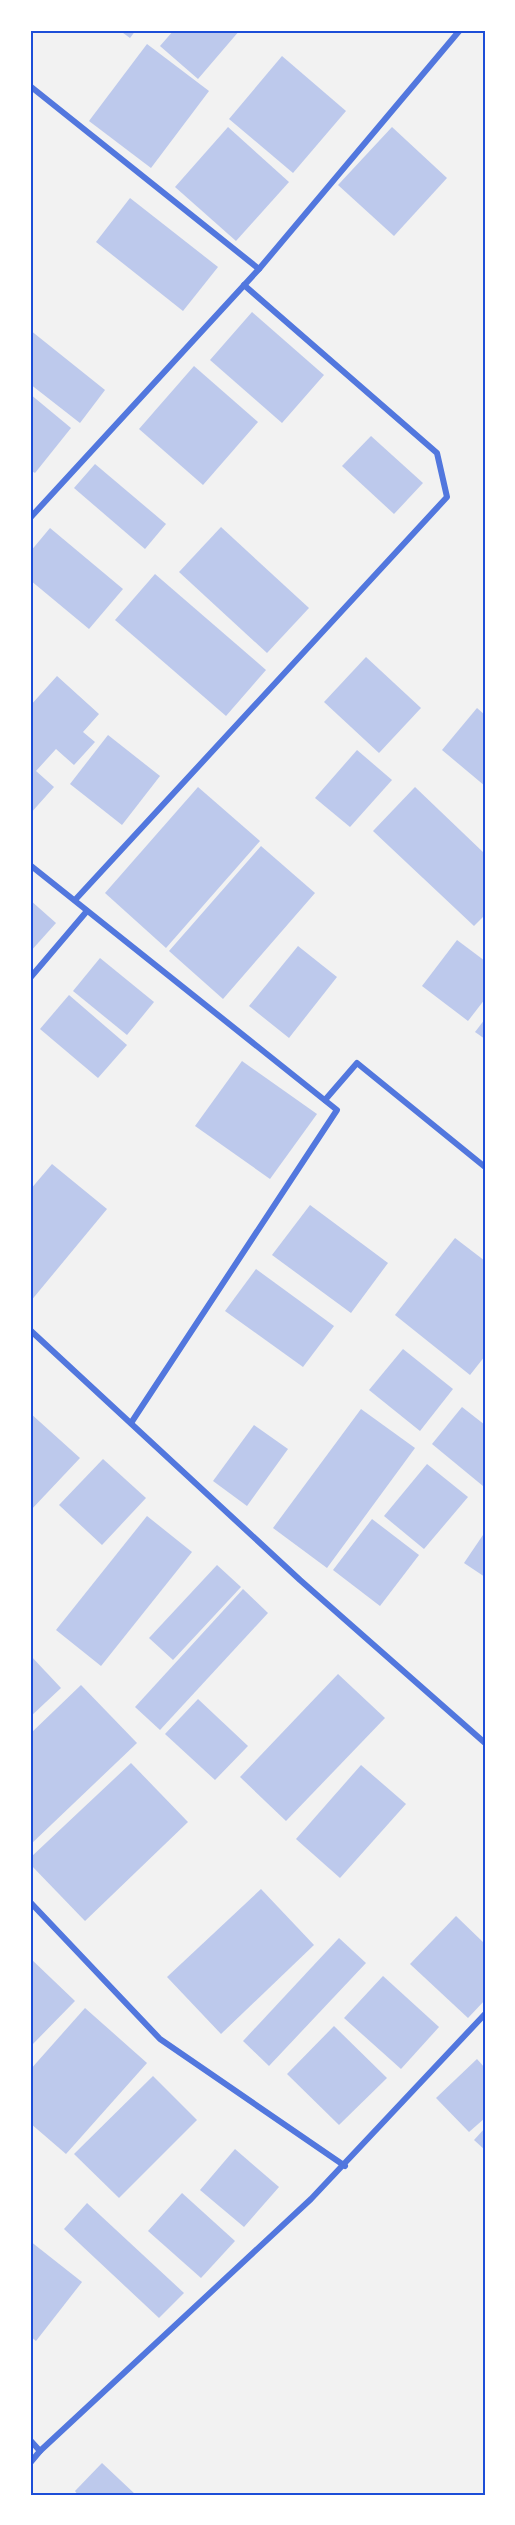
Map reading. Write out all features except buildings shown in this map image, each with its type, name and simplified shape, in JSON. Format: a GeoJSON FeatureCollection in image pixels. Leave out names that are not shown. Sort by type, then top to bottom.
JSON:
{"type":"FeatureCollection","features":[{"type":"Feature","properties":{"kind":"street"},"geometry":{"type":"LineString","coordinates":[[30,518],[259,269],[460,30]]}},
{"type":"Feature","properties":{"kind":"street"},"geometry":{"type":"LineString","coordinates":[[30,86],[259,269]]}},
{"type":"Feature","properties":{"kind":"street"},"geometry":{"type":"LineString","coordinates":[[75,900],[447,497],[437,453],[244,285]]}},
{"type":"Feature","properties":{"kind":"street"},"geometry":{"type":"LineString","coordinates":[[30,865],[337,1110],[130,1423]]}},
{"type":"Feature","properties":{"kind":"street"},"geometry":{"type":"LineString","coordinates":[[30,978],[87,911]]}},
{"type":"Feature","properties":{"kind":"street"},"geometry":{"type":"LineString","coordinates":[[325,1100],[357,1063],[485,1167]]}},
{"type":"Feature","properties":{"kind":"street"},"geometry":{"type":"LineString","coordinates":[[30,1330],[300,1580],[485,1743]]}},
{"type":"Feature","properties":{"kind":"street"},"geometry":{"type":"LineString","coordinates":[[30,1902],[160,2039],[345,2166]]}},
{"type":"Feature","properties":{"kind":"street"},"geometry":{"type":"LineString","coordinates":[[30,2463],[40,2451],[345,2166],[485,2014]]}},
{"type":"Feature","properties":{"kind":"street"},"geometry":{"type":"LineString","coordinates":[[30,2440],[40,2451]]}}]}
